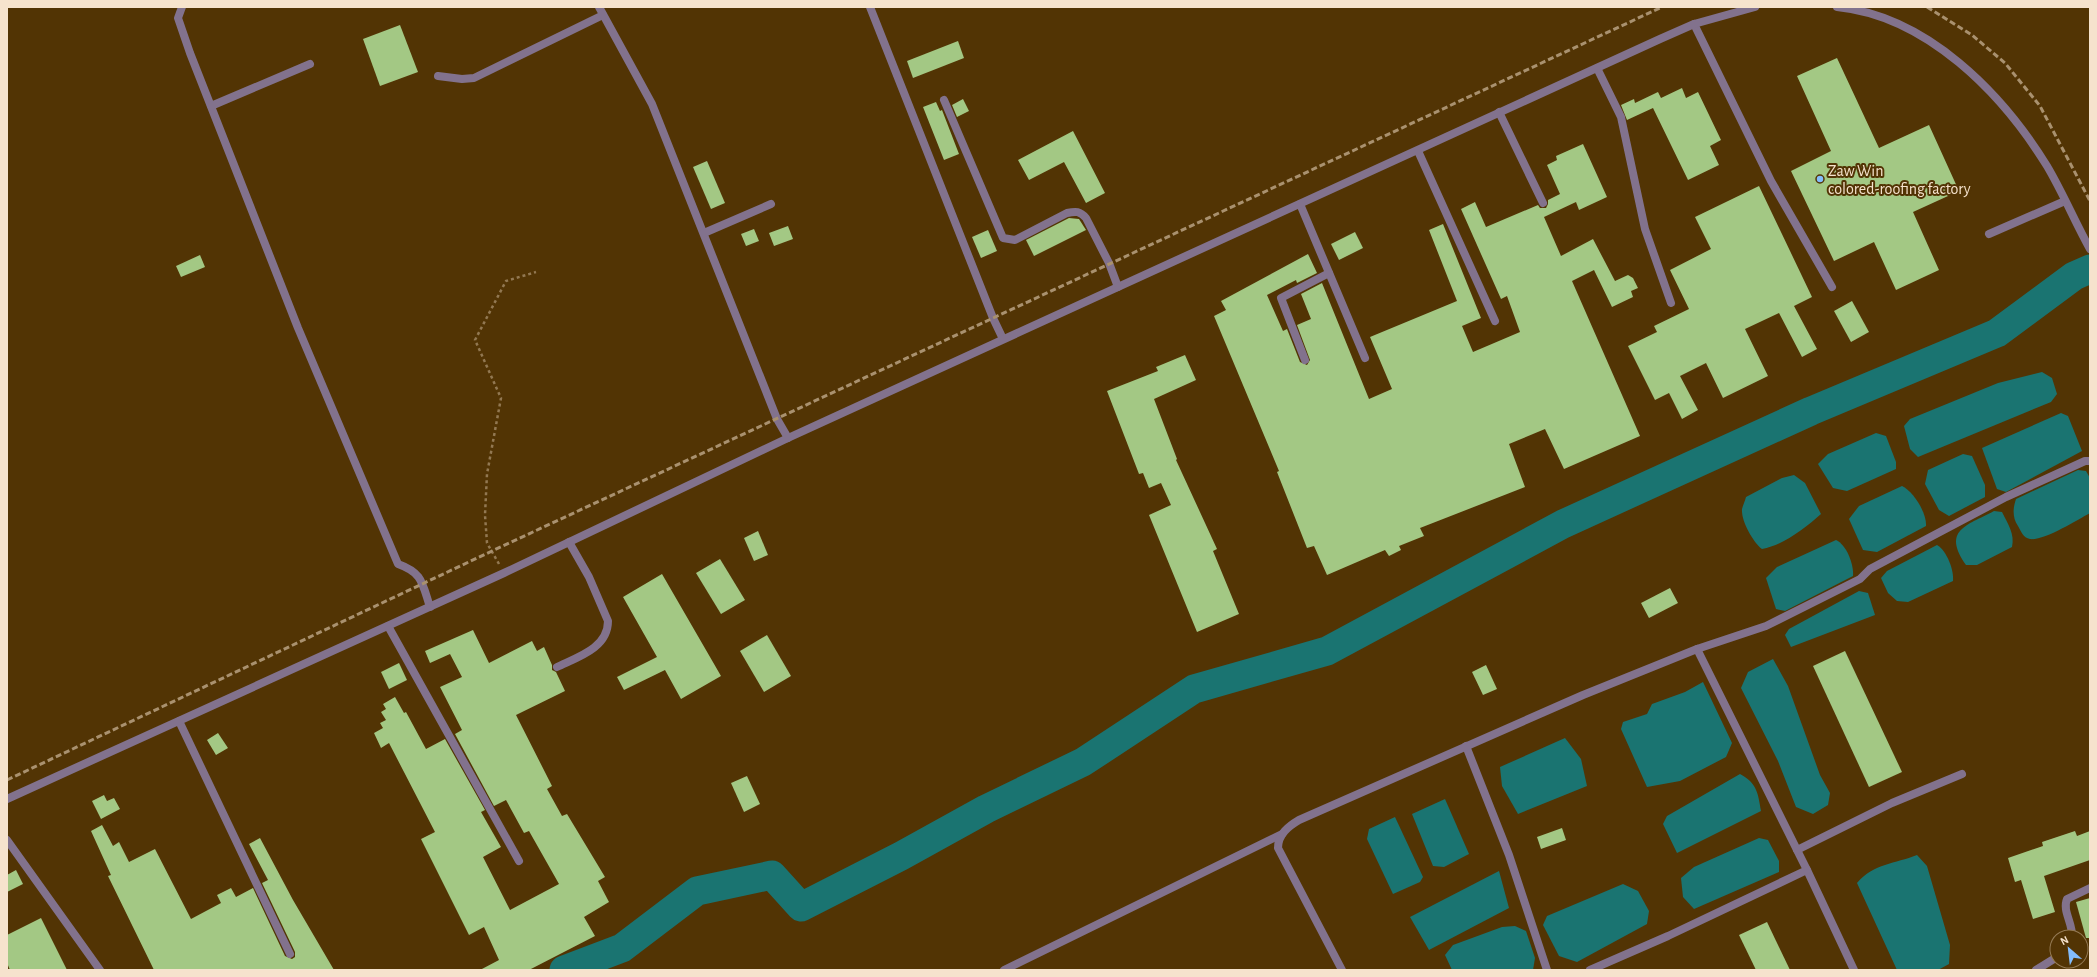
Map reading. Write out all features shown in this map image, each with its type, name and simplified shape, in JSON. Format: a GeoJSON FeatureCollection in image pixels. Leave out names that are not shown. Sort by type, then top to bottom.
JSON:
{"type":"FeatureCollection","features":[{"type":"Feature","properties":{"kind":"street"},"geometry":{"type":"LineString","coordinates":[[182,7],[178,18],[298,328],[398,564],[414,570],[422,583],[430,607]]}},
{"type":"Feature","properties":{"kind":"street"},"geometry":{"type":"LineString","coordinates":[[599,7],[652,104],[777,419],[788,438]]}},
{"type":"Feature","properties":{"kind":"street"},"geometry":{"type":"LineString","coordinates":[[870,7],[990,311],[1003,339]]}},
{"type":"Feature","properties":{"kind":"street"},"geometry":{"type":"LineString","coordinates":[[7,799],[504,573],[788,438],[1418,151],[1499,112],[1694,24],[1755,7]]}},
{"type":"Feature","properties":{"kind":"street"},"geometry":{"type":"LineString","coordinates":[[1837,7],[1858,8],[1898,23],[1937,47],[1973,74],[2000,102],[2023,131],[2047,167],[2089,247]]}},
{"type":"Feature","properties":{"kind":"street"},"geometry":{"type":"LineString","coordinates":[[438,76],[474,78],[603,15]]}},
{"type":"Feature","properties":{"kind":"street"},"geometry":{"type":"LineString","coordinates":[[1694,24],[1771,181],[1832,287]]}},
{"type":"Feature","properties":{"kind":"street"},"geometry":{"type":"LineString","coordinates":[[211,106],[310,64]]}},
{"type":"Feature","properties":{"kind":"street"},"geometry":{"type":"LineString","coordinates":[[1597,68],[1621,117],[1645,229],[1671,303]]}},
{"type":"Feature","properties":{"kind":"street"},"geometry":{"type":"LineString","coordinates":[[944,100],[1003,238],[1015,240],[1067,214],[1076,211],[1081,213],[1086,218],[1110,264],[1118,287]]}},
{"type":"Feature","properties":{"kind":"street"},"geometry":{"type":"LineString","coordinates":[[1499,112],[1543,203]]}},
{"type":"Feature","properties":{"kind":"street"},"geometry":{"type":"LineString","coordinates":[[1418,151],[1495,321]]}},
{"type":"Feature","properties":{"kind":"street"},"geometry":{"type":"LineString","coordinates":[[1989,234],[2065,201]]}},
{"type":"Feature","properties":{"kind":"street"},"geometry":{"type":"LineString","coordinates":[[704,233],[771,204]]}},
{"type":"Feature","properties":{"kind":"street"},"geometry":{"type":"LineString","coordinates":[[1300,204],[1364,358]]}},
{"type":"Feature","properties":{"kind":"street"},"geometry":{"type":"LineString","coordinates":[[1305,360],[1282,298],[1329,273]]}},
{"type":"Feature","properties":{"kind":"street"},"geometry":{"type":"LineString","coordinates":[[1004,970],[1282,834],[1299,820],[1583,695],[1697,649],[1766,626],[1860,579],[1870,569],[2006,497],[2084,461],[2090,461]]}},
{"type":"Feature","properties":{"kind":"street"},"geometry":{"type":"LineString","coordinates":[[557,667],[595,648],[603,641],[608,626],[608,620],[589,577],[569,542]]}},
{"type":"Feature","properties":{"kind":"street"},"geometry":{"type":"LineString","coordinates":[[388,626],[519,861]]}},
{"type":"Feature","properties":{"kind":"street"},"geometry":{"type":"LineString","coordinates":[[1697,649],[1807,870],[1854,970]]}},
{"type":"Feature","properties":{"kind":"street"},"geometry":{"type":"LineString","coordinates":[[179,721],[290,954]]}},
{"type":"Feature","properties":{"kind":"street"},"geometry":{"type":"LineString","coordinates":[[1466,746],[1509,855],[1547,970]]}},
{"type":"Feature","properties":{"kind":"street"},"geometry":{"type":"LineString","coordinates":[[1797,850],[1892,803],[1962,774]]}},
{"type":"Feature","properties":{"kind":"street"},"geometry":{"type":"LineString","coordinates":[[1282,834],[1278,848],[1342,970]]}},
{"type":"Feature","properties":{"kind":"street"},"geometry":{"type":"LineString","coordinates":[[7,840],[100,970]]}},
{"type":"Feature","properties":{"kind":"street"},"geometry":{"type":"LineString","coordinates":[[1590,970],[1668,936],[1807,870]]}},
{"type":"Feature","properties":{"kind":"street"},"geometry":{"type":"LineString","coordinates":[[2072,929],[2064,906],[2067,899],[2090,888]]}},
{"type":"Feature","properties":{"kind":"street"},"geometry":{"type":"LineString","coordinates":[[2036,970],[2049,962]]}},
{"type":"Feature","properties":{"kind":"path"},"geometry":{"type":"LineString","coordinates":[[504,573],[486,543],[485,515],[487,474],[501,398],[475,340],[506,281],[536,272]]}},
{"type":"Feature","properties":{"kind":"water"},"geometry":{"type":"Polygon","coordinates":[[[2042,372],[2052,378],[2057,394],[2051,402],[1918,457],[1910,449],[1904,426],[1910,419],[1998,383],[2042,372]]]}},
{"type":"Feature","properties":{"kind":"water"},"geometry":{"type":"Polygon","coordinates":[[[2061,413],[2068,416],[2082,451],[2006,492],[1997,489],[1982,448],[2061,413]]]}},
{"type":"Feature","properties":{"kind":"water"},"geometry":{"type":"Polygon","coordinates":[[[1876,433],[1886,436],[1896,462],[1896,469],[1847,491],[1833,488],[1818,464],[1828,454],[1876,433]]]}},
{"type":"Feature","properties":{"kind":"water"},"geometry":{"type":"Polygon","coordinates":[[[1963,454],[1972,456],[1985,485],[1985,497],[1949,516],[1939,510],[1925,484],[1928,470],[1963,454]]]}},
{"type":"Feature","properties":{"kind":"water"},"geometry":{"type":"Polygon","coordinates":[[[2078,470],[2086,471],[2090,478],[2090,513],[2043,537],[2030,539],[2024,536],[2016,523],[2014,516],[2016,499],[2078,470]]]}},
{"type":"Feature","properties":{"kind":"water"},"geometry":{"type":"Polygon","coordinates":[[[1794,475],[1805,483],[1821,514],[1786,540],[1762,549],[1751,536],[1743,519],[1742,509],[1746,497],[1782,478],[1794,475]]]}},
{"type":"Feature","properties":{"kind":"water"},"geometry":{"type":"Polygon","coordinates":[[[1902,486],[1915,497],[1922,509],[1926,526],[1877,552],[1863,550],[1849,519],[1859,506],[1902,486]]]}},
{"type":"Feature","properties":{"kind":"water"},"geometry":{"type":"Polygon","coordinates":[[[1994,511],[2002,512],[2007,521],[2013,538],[2012,547],[1977,565],[1966,565],[1956,544],[1957,536],[1960,530],[1994,511]]]}},
{"type":"Feature","properties":{"kind":"water"},"geometry":{"type":"Polygon","coordinates":[[[1836,540],[1843,546],[1849,556],[1853,576],[1785,611],[1776,609],[1766,578],[1777,567],[1836,540]]]}},
{"type":"Feature","properties":{"kind":"water"},"geometry":{"type":"Polygon","coordinates":[[[1937,545],[1947,556],[1953,581],[1908,602],[1897,601],[1888,593],[1881,578],[1887,571],[1937,545]]]}},
{"type":"Feature","properties":{"kind":"water"},"geometry":{"type":"Polygon","coordinates":[[[1859,591],[1868,593],[1875,615],[1791,647],[1785,635],[1789,629],[1859,591]]]}},
{"type":"Feature","properties":{"kind":"water"},"geometry":{"type":"Polygon","coordinates":[[[1773,659],[1788,686],[1820,775],[1830,793],[1828,805],[1813,814],[1796,807],[1778,761],[1741,688],[1748,672],[1773,659]]]}},
{"type":"Feature","properties":{"kind":"water"},"geometry":{"type":"Polygon","coordinates":[[[1703,682],[1732,743],[1726,757],[1680,781],[1647,787],[1621,729],[1623,722],[1647,714],[1652,704],[1685,692],[1703,682]]]}},
{"type":"Feature","properties":{"kind":"water"},"geometry":{"type":"Polygon","coordinates":[[[1565,738],[1581,759],[1587,786],[1518,814],[1502,786],[1500,767],[1565,738]]]}},
{"type":"Feature","properties":{"kind":"water"},"geometry":{"type":"Polygon","coordinates":[[[1740,774],[1746,777],[1756,789],[1761,811],[1677,853],[1663,824],[1667,816],[1740,774]]]}},
{"type":"Feature","properties":{"kind":"water"},"geometry":{"type":"Polygon","coordinates":[[[1445,799],[1469,854],[1444,867],[1433,866],[1412,814],[1445,799]]]}},
{"type":"Feature","properties":{"kind":"water"},"geometry":{"type":"Polygon","coordinates":[[[1395,817],[1423,877],[1420,882],[1393,894],[1367,839],[1369,829],[1395,817]]]}},
{"type":"Feature","properties":{"kind":"water"},"geometry":{"type":"Polygon","coordinates":[[[1759,838],[1768,840],[1779,861],[1779,872],[1694,909],[1683,897],[1681,878],[1694,867],[1759,838]]]}},
{"type":"Feature","properties":{"kind":"water"},"geometry":{"type":"Polygon","coordinates":[[[1917,855],[1927,866],[1950,945],[1949,964],[1938,970],[1897,970],[1857,883],[1870,871],[1917,855]]]}},
{"type":"Feature","properties":{"kind":"water"},"geometry":{"type":"Polygon","coordinates":[[[1499,871],[1509,908],[1429,950],[1410,917],[1499,871]]]}},
{"type":"Feature","properties":{"kind":"water"},"geometry":{"type":"Polygon","coordinates":[[[1623,884],[1638,891],[1649,911],[1647,924],[1577,962],[1559,956],[1543,925],[1547,916],[1623,884]]]}},
{"type":"Feature","properties":{"kind":"water"},"geometry":{"type":"Polygon","coordinates":[[[1515,926],[1526,931],[1535,958],[1533,970],[1452,970],[1445,955],[1453,945],[1502,927],[1515,926]]]}},
{"type":"Feature","properties":{"kind":"building"},"geometry":{"type":"Polygon","coordinates":[[[400,25],[418,72],[380,86],[363,39],[400,25]]]}},
{"type":"Feature","properties":{"kind":"building"},"geometry":{"type":"Polygon","coordinates":[[[958,41],[964,58],[913,78],[907,61],[958,41]]]}},
{"type":"Feature","properties":{"kind":"building"},"geometry":{"type":"Polygon","coordinates":[[[1837,58],[1879,148],[1929,125],[1959,191],[1913,212],[1939,270],[1896,290],[1874,242],[1834,261],[1791,171],[1831,151],[1797,76],[1837,58]]]}},
{"type":"Feature","properties":{"kind":"building"},"geometry":{"type":"Polygon","coordinates":[[[1682,88],[1686,98],[1698,92],[1721,140],[1710,146],[1719,165],[1688,180],[1653,108],[1627,120],[1621,105],[1634,99],[1635,103],[1658,92],[1661,98],[1682,88]]]}},
{"type":"Feature","properties":{"kind":"building"},"geometry":{"type":"Polygon","coordinates":[[[963,99],[969,111],[957,117],[952,105],[963,99]]]}},
{"type":"Feature","properties":{"kind":"building"},"geometry":{"type":"Polygon","coordinates":[[[936,102],[940,111],[942,110],[959,154],[944,160],[923,107],[936,102]]]}},
{"type":"Feature","properties":{"kind":"building"},"geometry":{"type":"Polygon","coordinates":[[[1073,131],[1105,193],[1086,203],[1064,162],[1029,180],[1018,160],[1073,131]]]}},
{"type":"Feature","properties":{"kind":"building"},"geometry":{"type":"Polygon","coordinates":[[[1583,144],[1607,197],[1579,210],[1576,202],[1544,217],[1561,256],[1593,239],[1615,281],[1628,275],[1633,278],[1638,288],[1631,291],[1633,297],[1612,307],[1594,270],[1572,281],[1640,436],[1564,469],[1545,429],[1509,444],[1525,487],[1420,528],[1424,536],[1399,546],[1401,550],[1389,556],[1385,550],[1327,575],[1314,546],[1307,548],[1277,472],[1279,471],[1214,316],[1226,310],[1221,301],[1308,254],[1317,273],[1297,283],[1296,280],[1267,295],[1283,331],[1287,329],[1300,362],[1307,365],[1310,360],[1297,325],[1311,319],[1301,294],[1322,283],[1369,399],[1392,389],[1370,337],[1457,301],[1429,230],[1443,224],[1481,318],[1462,326],[1473,352],[1520,332],[1507,296],[1501,299],[1461,209],[1475,202],[1486,227],[1538,205],[1540,208],[1546,208],[1548,200],[1560,194],[1547,165],[1557,160],[1556,156],[1583,144]]]}},
{"type":"Feature","properties":{"kind":"building"},"geometry":{"type":"Polygon","coordinates":[[[707,161],[725,203],[711,209],[693,167],[707,161]]]}},
{"type":"Feature","properties":{"kind":"building"},"geometry":{"type":"Polygon","coordinates":[[[1759,186],[1812,297],[1794,306],[1817,349],[1802,357],[1779,313],[1745,329],[1768,376],[1723,398],[1706,363],[1680,376],[1698,410],[1682,419],[1669,393],[1655,400],[1628,346],[1657,332],[1654,326],[1689,309],[1670,270],[1711,249],[1695,217],[1759,186]]]}},
{"type":"Feature","properties":{"kind":"building"},"geometry":{"type":"Polygon","coordinates":[[[1069,218],[1079,219],[1086,230],[1034,256],[1026,240],[1069,218]]]}},
{"type":"Feature","properties":{"kind":"building"},"geometry":{"type":"Polygon","coordinates":[[[788,226],[793,239],[774,246],[769,233],[788,226]]]}},
{"type":"Feature","properties":{"kind":"building"},"geometry":{"type":"Polygon","coordinates":[[[754,229],[759,241],[746,246],[741,234],[754,229]]]}},
{"type":"Feature","properties":{"kind":"building"},"geometry":{"type":"Polygon","coordinates":[[[988,230],[997,251],[981,258],[972,237],[988,230]]]}},
{"type":"Feature","properties":{"kind":"building"},"geometry":{"type":"Polygon","coordinates":[[[1355,232],[1363,248],[1339,260],[1331,244],[1355,232]]]}},
{"type":"Feature","properties":{"kind":"building"},"geometry":{"type":"Polygon","coordinates":[[[200,255],[205,267],[181,277],[176,266],[200,255]]]}},
{"type":"Feature","properties":{"kind":"building"},"geometry":{"type":"Polygon","coordinates":[[[1852,301],[1869,332],[1851,342],[1834,311],[1852,301]]]}},
{"type":"Feature","properties":{"kind":"building"},"geometry":{"type":"Polygon","coordinates":[[[1185,355],[1196,380],[1154,399],[1177,459],[1176,460],[1217,549],[1213,551],[1239,614],[1197,632],[1149,515],[1171,505],[1161,483],[1149,488],[1143,473],[1139,474],[1107,391],[1158,371],[1156,367],[1185,355]]]}},
{"type":"Feature","properties":{"kind":"building"},"geometry":{"type":"Polygon","coordinates":[[[758,531],[768,555],[754,561],[744,538],[758,531]]]}},
{"type":"Feature","properties":{"kind":"building"},"geometry":{"type":"Polygon","coordinates":[[[720,559],[745,600],[721,614],[696,573],[720,559]]]}},
{"type":"Feature","properties":{"kind":"building"},"geometry":{"type":"Polygon","coordinates":[[[662,574],[721,676],[681,699],[665,670],[624,690],[617,677],[657,657],[623,597],[662,574]]]}},
{"type":"Feature","properties":{"kind":"building"},"geometry":{"type":"Polygon","coordinates":[[[1670,588],[1678,603],[1649,618],[1641,603],[1670,588]]]}},
{"type":"Feature","properties":{"kind":"building"},"geometry":{"type":"Polygon","coordinates":[[[473,630],[489,663],[532,641],[537,651],[544,647],[552,665],[552,670],[556,672],[565,691],[516,715],[552,786],[547,789],[562,816],[567,814],[605,877],[598,881],[609,902],[584,917],[595,936],[529,970],[480,970],[499,960],[484,927],[469,935],[421,839],[435,832],[389,743],[381,748],[374,733],[383,728],[380,723],[386,720],[381,712],[386,709],[383,704],[395,697],[404,713],[406,712],[426,749],[445,739],[485,810],[481,812],[501,847],[483,857],[510,910],[559,884],[529,831],[524,833],[506,800],[494,806],[455,734],[462,730],[440,687],[462,677],[450,654],[430,663],[425,651],[473,630]]]}},
{"type":"Feature","properties":{"kind":"building"},"geometry":{"type":"Polygon","coordinates":[[[767,635],[791,676],[764,692],[740,651],[767,635]]]}},
{"type":"Feature","properties":{"kind":"building"},"geometry":{"type":"Polygon","coordinates":[[[1845,651],[1902,772],[1869,787],[1813,666],[1845,651]]]}},
{"type":"Feature","properties":{"kind":"building"},"geometry":{"type":"Polygon","coordinates":[[[399,663],[407,680],[389,689],[381,672],[399,663]]]}},
{"type":"Feature","properties":{"kind":"building"},"geometry":{"type":"Polygon","coordinates":[[[1486,665],[1497,689],[1483,695],[1472,672],[1486,665]]]}},
{"type":"Feature","properties":{"kind":"building"},"geometry":{"type":"Polygon","coordinates":[[[218,733],[228,748],[216,755],[207,740],[218,733]]]}},
{"type":"Feature","properties":{"kind":"building"},"geometry":{"type":"Polygon","coordinates":[[[747,776],[760,804],[744,812],[731,783],[747,776]]]}},
{"type":"Feature","properties":{"kind":"building"},"geometry":{"type":"Polygon","coordinates":[[[104,795],[107,801],[114,798],[120,809],[101,819],[92,801],[104,795]]]}},
{"type":"Feature","properties":{"kind":"building"},"geometry":{"type":"Polygon","coordinates":[[[102,825],[113,846],[119,842],[129,862],[155,849],[191,919],[221,903],[217,895],[231,888],[236,897],[253,888],[285,956],[292,959],[295,957],[295,952],[262,883],[268,880],[249,844],[260,838],[293,900],[334,970],[154,970],[108,876],[111,875],[91,831],[102,825]]]}},
{"type":"Feature","properties":{"kind":"building"},"geometry":{"type":"Polygon","coordinates":[[[1562,828],[1566,840],[1541,849],[1537,837],[1562,828]]]}},
{"type":"Feature","properties":{"kind":"building"},"geometry":{"type":"Polygon","coordinates":[[[2075,831],[2077,836],[2090,831],[2090,860],[2044,876],[2055,912],[2033,919],[2021,880],[2015,882],[2008,858],[2043,846],[2042,842],[2075,831]]]}},
{"type":"Feature","properties":{"kind":"building"},"geometry":{"type":"Polygon","coordinates":[[[16,870],[23,884],[7,892],[7,875],[16,870]]]}},
{"type":"Feature","properties":{"kind":"building"},"geometry":{"type":"Polygon","coordinates":[[[2090,898],[2090,938],[2089,929],[2084,929],[2076,902],[2090,898]]]}},
{"type":"Feature","properties":{"kind":"building"},"geometry":{"type":"Polygon","coordinates":[[[41,918],[67,970],[10,970],[7,963],[7,935],[41,918]]]}},
{"type":"Feature","properties":{"kind":"building"},"geometry":{"type":"Polygon","coordinates":[[[1767,922],[1790,970],[1756,970],[1739,935],[1767,922]]]}},
{"type":"Feature","properties":{"kind":"waterway"},"geometry":{"type":"LineString","coordinates":[[564,970],[622,948],[697,891],[772,875],[801,907],[901,856],[986,809],[1083,762],[1194,689],[1327,651],[1563,524],[1811,411],[1997,333],[2074,276],[2090,269]]}},
{"type":"Feature","properties":{"kind":"railway"},"geometry":{"type":"LineString","coordinates":[[7,780],[492,551],[1662,7]]}},
{"type":"Feature","properties":{"kind":"railway"},"geometry":{"type":"LineString","coordinates":[[1927,7],[1972,35],[2005,63],[2040,106],[2090,201]]}},
{"type":"Feature","properties":{"kind":"place","name":"Zaw Win colored-roofing factory"},"geometry":{"type":"Point","coordinates":[1820,179]}}]}
